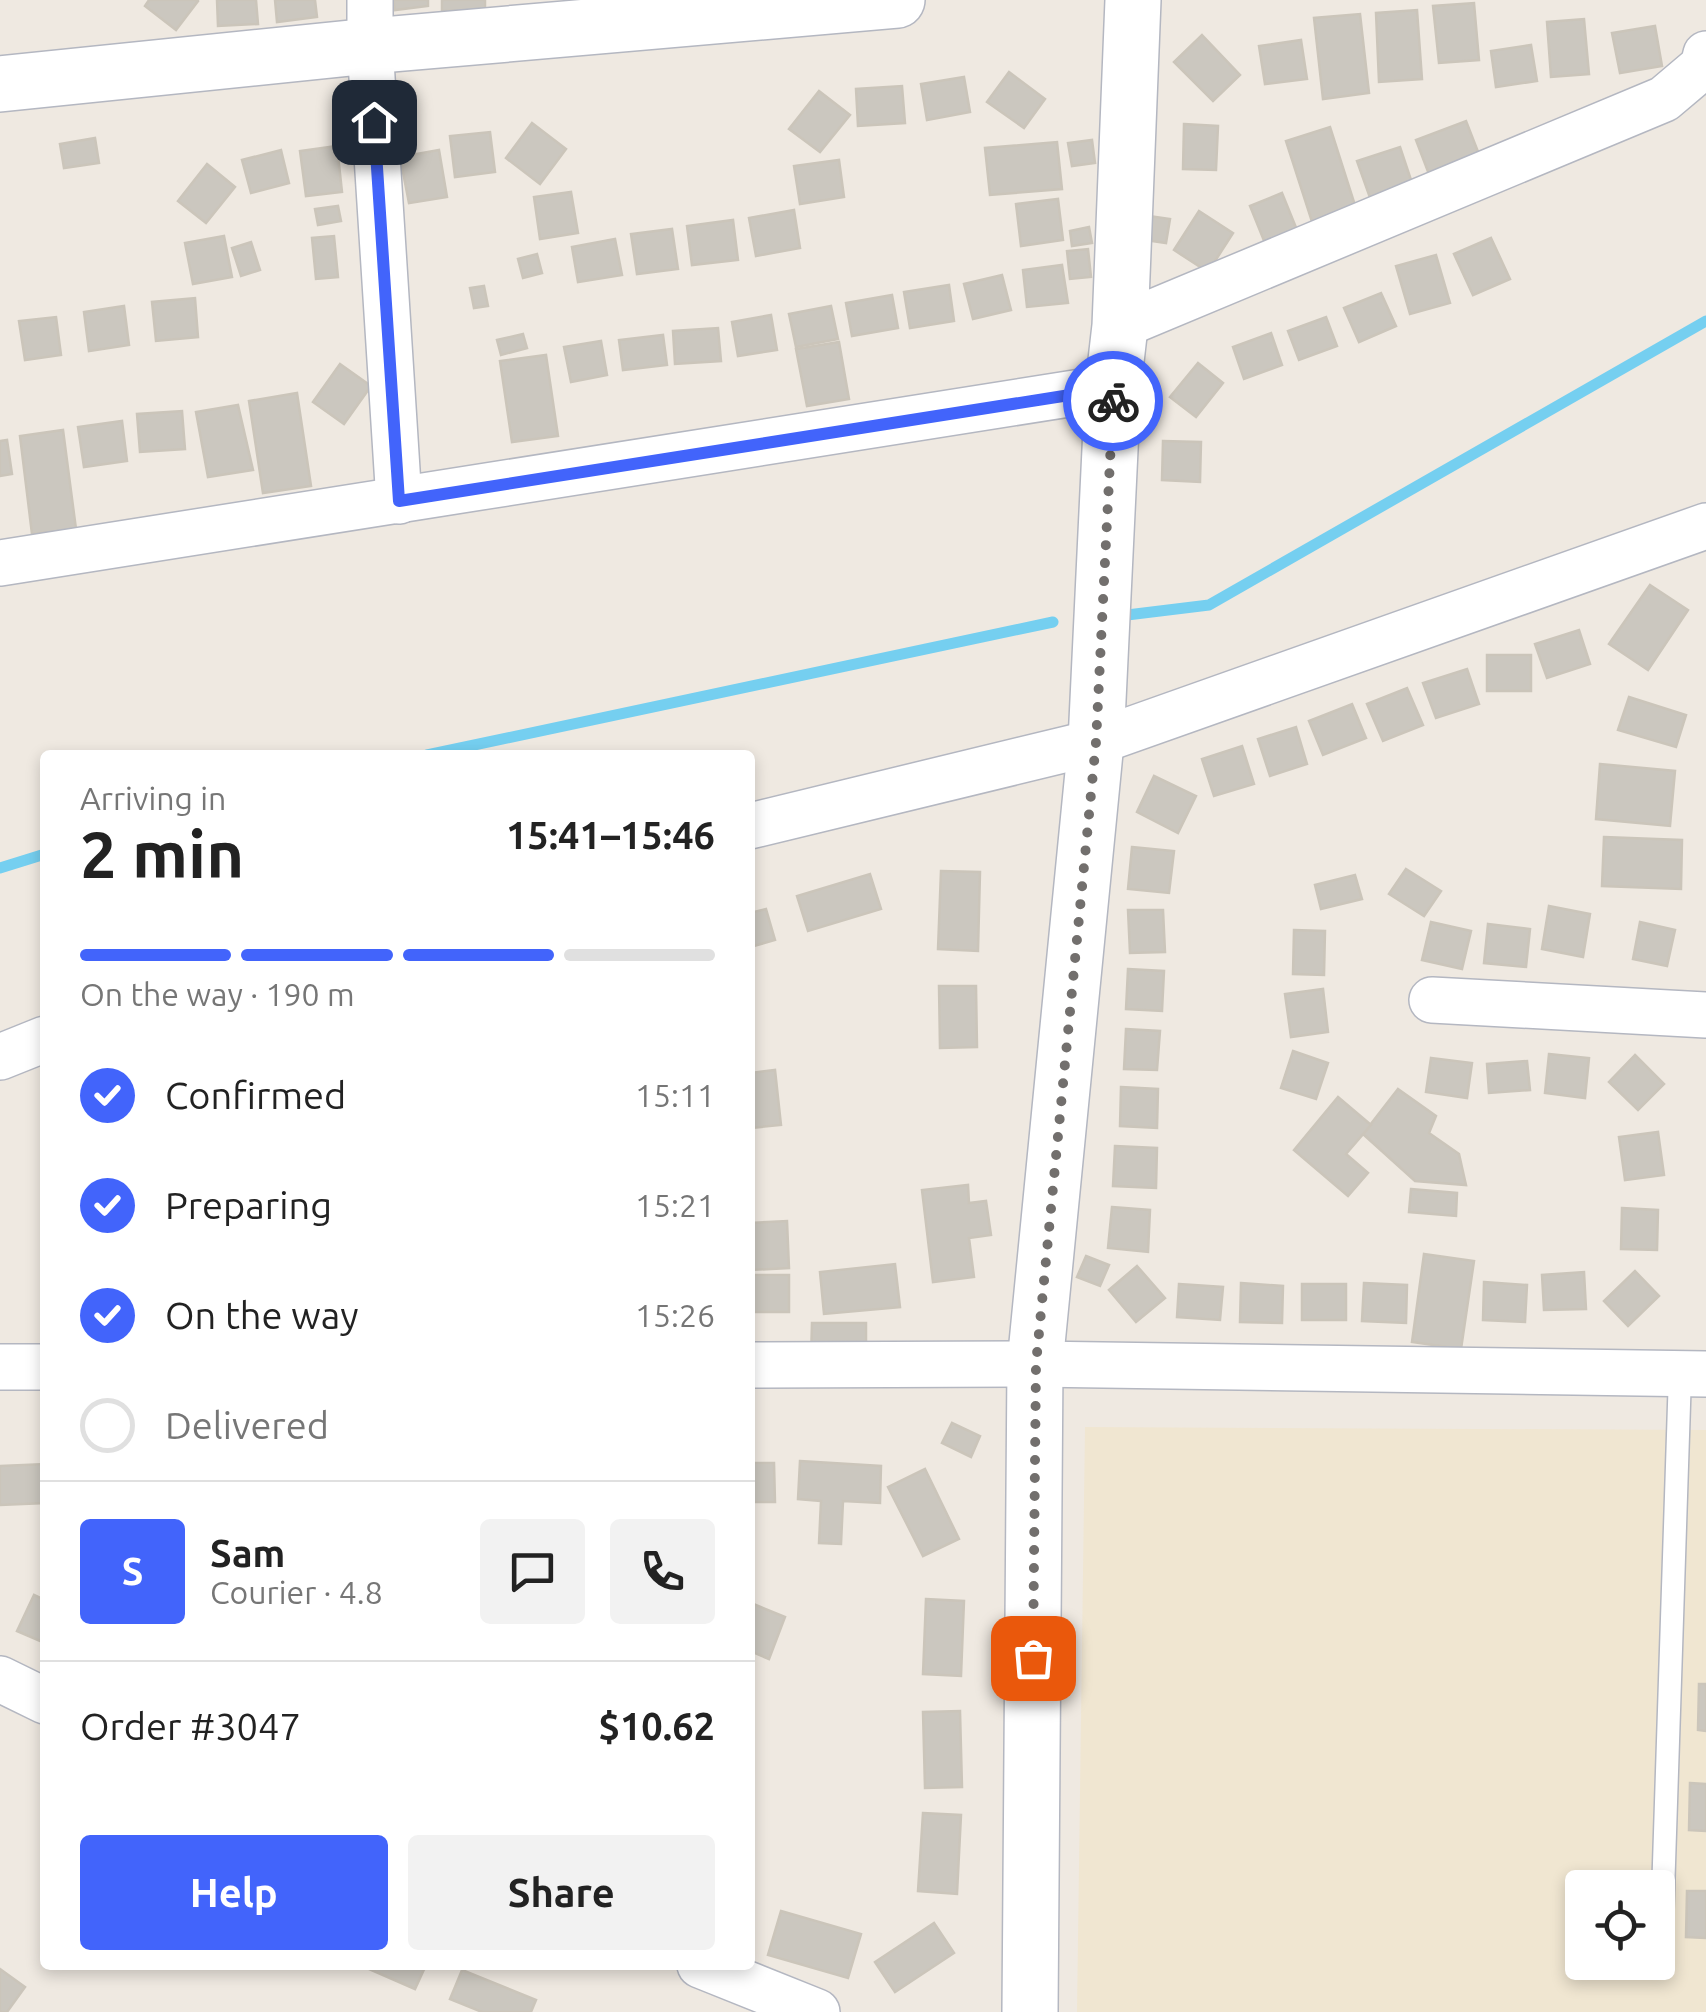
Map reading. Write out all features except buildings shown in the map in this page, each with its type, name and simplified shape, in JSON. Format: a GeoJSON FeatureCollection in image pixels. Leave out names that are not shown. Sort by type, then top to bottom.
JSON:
{"type":"FeatureCollection","features":[{"type":"Feature","properties":{"kind":"street"},"geometry":{"type":"LineString","coordinates":[[0,84],[370,23],[897,0]]}},
{"type":"Feature","properties":{"kind":"street"},"geometry":{"type":"LineString","coordinates":[[1030,2012],[1036,1364],[1096,742],[1120,326],[1133,0]]}},
{"type":"Feature","properties":{"kind":"street"},"geometry":{"type":"LineString","coordinates":[[370,23],[399,501]]}},
{"type":"Feature","properties":{"kind":"street"},"geometry":{"type":"LineString","coordinates":[[1120,326],[1664,99],[1703,66],[1706,54]]}},
{"type":"Feature","properties":{"kind":"street"},"geometry":{"type":"LineString","coordinates":[[0,564],[1114,388]]}},
{"type":"Feature","properties":{"kind":"street"},"geometry":{"type":"LineString","coordinates":[[755,825],[1096,742],[1706,526]]}},
{"type":"Feature","properties":{"kind":"street"},"geometry":{"type":"LineString","coordinates":[[1432,1000],[1706,1015]]}},
{"type":"Feature","properties":{"kind":"street"},"geometry":{"type":"LineString","coordinates":[[0,1056],[40,1041]]}},
{"type":"Feature","properties":{"kind":"street"},"geometry":{"type":"LineString","coordinates":[[755,1365],[1036,1364],[1693,1374]]}},
{"type":"Feature","properties":{"kind":"street"},"geometry":{"type":"LineString","coordinates":[[0,1368],[40,1367]]}},
{"type":"Feature","properties":{"kind":"street"},"geometry":{"type":"LineString","coordinates":[[0,1679],[40,1699]]}},
{"type":"Feature","properties":{"kind":"street"},"geometry":{"type":"LineString","coordinates":[[712,1970],[817,2012]]}},
{"type":"Feature","properties":{"kind":"lane"},"geometry":{"type":"LineString","coordinates":[[1665,1870],[1693,1374]]}},
{"type":"Feature","properties":{"kind":"shaded area"},"geometry":{"type":"Polygon","coordinates":[[[1085,1427],[1706,1430],[1706,2012],[1077,2012],[1085,1427]]]}},
{"type":"Feature","properties":{"kind":"waterway"},"geometry":{"type":"LineString","coordinates":[[1119,616],[1209,605],[1706,321]]}},
{"type":"Feature","properties":{"kind":"waterway"},"geometry":{"type":"LineString","coordinates":[[451,750],[1053,622]]}},
{"type":"Feature","properties":{"kind":"waterway"},"geometry":{"type":"LineString","coordinates":[[0,868],[40,856]]}},
{"type":"Feature","properties":{"kind":"way so far"},"geometry":{"type":"LineString","coordinates":[[1033,1658],[1036,1364],[1096,742],[1113,401]]}},
{"type":"Feature","properties":{"kind":"route"},"geometry":{"type":"LineString","coordinates":[[374,122],[399,501],[1114,388],[1113,401]]}}]}
